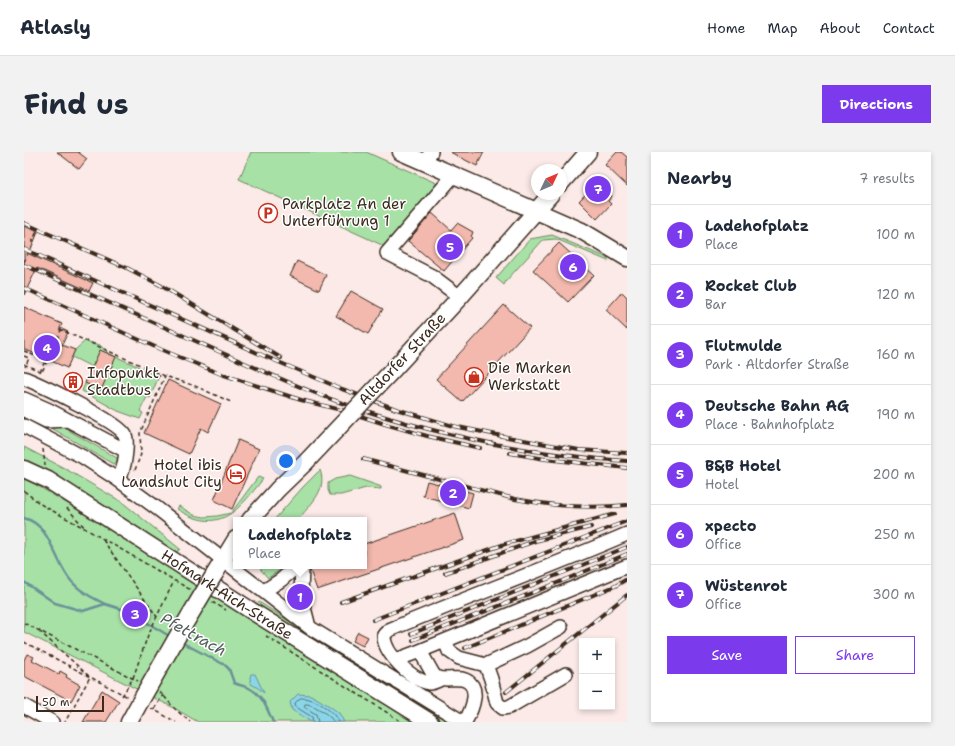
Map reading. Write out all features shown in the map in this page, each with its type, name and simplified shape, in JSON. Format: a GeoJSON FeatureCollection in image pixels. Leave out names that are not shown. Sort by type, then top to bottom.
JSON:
{"type":"FeatureCollection","features":[{"type":"Feature","properties":{"kind":"main road"},"geometry":{"type":"LineString","coordinates":[[401,152],[428,157],[454,175],[582,231],[627,258]]}},
{"type":"Feature","properties":{"kind":"main road"},"geometry":{"type":"LineString","coordinates":[[567,176],[588,152]]}},
{"type":"Feature","properties":{"kind":"main road","name":"Altdorfer Straße"},"geometry":{"type":"LineString","coordinates":[[253,517],[278,488],[305,463],[390,373],[546,200]]}},
{"type":"Feature","properties":{"kind":"main road","name":"Hofmark-Aich-Straße"},"geometry":{"type":"LineString","coordinates":[[24,469],[48,480],[255,613],[430,722]]}},
{"type":"Feature","properties":{"kind":"main road"},"geometry":{"type":"LineString","coordinates":[[129,722],[147,706],[214,575],[233,544]]}},
{"type":"Feature","properties":{"kind":"street"},"geometry":{"type":"LineString","coordinates":[[454,175],[387,253],[432,276],[460,297]]}},
{"type":"Feature","properties":{"kind":"street"},"geometry":{"type":"LineString","coordinates":[[25,369],[54,392],[116,426],[125,434],[126,451],[122,472],[117,479]]}},
{"type":"Feature","properties":{"kind":"street"},"geometry":{"type":"LineString","coordinates":[[24,399],[68,420],[126,451]]}},
{"type":"Feature","properties":{"kind":"street"},"geometry":{"type":"LineString","coordinates":[[24,410],[46,421],[68,420]]}},
{"type":"Feature","properties":{"kind":"street","name":"Hofmark-Aich-Straße"},"geometry":{"type":"LineString","coordinates":[[24,426],[83,457],[117,479],[233,568]]}},
{"type":"Feature","properties":{"kind":"street"},"geometry":{"type":"LineString","coordinates":[[441,679],[436,682],[429,683],[409,673],[390,653],[384,640],[384,635],[389,630],[436,610],[557,564],[627,534]]}},
{"type":"Feature","properties":{"kind":"street"},"geometry":{"type":"LineString","coordinates":[[396,660],[627,566]]}},
{"type":"Feature","properties":{"kind":"street","name":"Hofmark-Aich-Straße"},"geometry":{"type":"LineString","coordinates":[[235,569],[309,627],[464,722]]}},
{"type":"Feature","properties":{"kind":"street"},"geometry":{"type":"LineString","coordinates":[[264,591],[281,580],[294,569]]}},
{"type":"Feature","properties":{"kind":"street"},"geometry":{"type":"LineString","coordinates":[[302,569],[301,596],[309,627]]}},
{"type":"Feature","properties":{"kind":"street"},"geometry":{"type":"LineString","coordinates":[[445,641],[450,651],[459,658],[486,665],[527,646],[561,627]]}},
{"type":"Feature","properties":{"kind":"street"},"geometry":{"type":"LineString","coordinates":[[420,651],[433,674],[437,678],[464,680],[470,684],[475,692],[470,713],[464,722]]}},
{"type":"Feature","properties":{"kind":"street"},"geometry":{"type":"LineString","coordinates":[[486,665],[497,703],[503,708],[509,708],[566,674]]}},
{"type":"Feature","properties":{"kind":"street"},"geometry":{"type":"LineString","coordinates":[[24,706],[52,722]]}},
{"type":"Feature","properties":{"kind":"path"},"geometry":{"type":"LineString","coordinates":[[32,243],[37,231]]}},
{"type":"Feature","properties":{"kind":"path"},"geometry":{"type":"LineString","coordinates":[[24,262],[28,253]]}},
{"type":"Feature","properties":{"kind":"path"},"geometry":{"type":"LineString","coordinates":[[24,356],[29,358],[25,369],[40,372],[60,330],[165,376],[195,386],[231,402]]}},
{"type":"Feature","properties":{"kind":"path"},"geometry":{"type":"LineString","coordinates":[[24,351],[46,361]]}},
{"type":"Feature","properties":{"kind":"path"},"geometry":{"type":"LineString","coordinates":[[159,376],[165,376]]}},
{"type":"Feature","properties":{"kind":"path"},"geometry":{"type":"LineString","coordinates":[[134,473],[140,454],[140,433],[165,376]]}},
{"type":"Feature","properties":{"kind":"path"},"geometry":{"type":"LineString","coordinates":[[40,434],[48,480]]}},
{"type":"Feature","properties":{"kind":"path"},"geometry":{"type":"LineString","coordinates":[[24,491],[42,505],[194,592]]}},
{"type":"Feature","properties":{"kind":"path"},"geometry":{"type":"LineString","coordinates":[[103,539],[157,617]]}},
{"type":"Feature","properties":{"kind":"path"},"geometry":{"type":"LineString","coordinates":[[24,642],[122,696],[132,678],[148,634],[174,580]]}},
{"type":"Feature","properties":{"kind":"path"},"geometry":{"type":"LineString","coordinates":[[207,599],[227,611]]}},
{"type":"Feature","properties":{"kind":"path"},"geometry":{"type":"LineString","coordinates":[[24,623],[132,678]]}},
{"type":"Feature","properties":{"kind":"path"},"geometry":{"type":"LineString","coordinates":[[37,629],[90,677]]}},
{"type":"Feature","properties":{"kind":"path"},"geometry":{"type":"LineString","coordinates":[[265,635],[402,722]]}},
{"type":"Feature","properties":{"kind":"path"},"geometry":{"type":"LineString","coordinates":[[65,722],[90,677]]}},
{"type":"Feature","properties":{"kind":"path"},"geometry":{"type":"LineString","coordinates":[[147,706],[163,694],[174,708],[190,722]]}},
{"type":"Feature","properties":{"kind":"green space"},"geometry":{"type":"Polygon","coordinates":[[[251,152],[366,152],[436,183],[437,189],[384,246],[239,179],[251,152]]]}},
{"type":"Feature","properties":{"kind":"green space"},"geometry":{"type":"Polygon","coordinates":[[[552,235],[608,258],[608,261],[556,239],[543,240],[504,285],[496,278],[530,239],[552,235]]]}},
{"type":"Feature","properties":{"kind":"green space"},"geometry":{"type":"Polygon","coordinates":[[[85,341],[100,345],[108,353],[159,376],[150,398],[147,397],[140,411],[143,413],[140,419],[118,411],[82,391],[92,367],[72,357],[75,350],[85,341]]]}},
{"type":"Feature","properties":{"kind":"green space"},"geometry":{"type":"Polygon","coordinates":[[[36,419],[52,425],[63,427],[117,458],[117,462],[113,464],[36,419]]]}},
{"type":"Feature","properties":{"kind":"green space"},"geometry":{"type":"Polygon","coordinates":[[[24,447],[64,468],[122,502],[180,549],[176,553],[36,465],[24,459],[24,447]]]}},
{"type":"Feature","properties":{"kind":"green space"},"geometry":{"type":"Polygon","coordinates":[[[320,470],[322,478],[319,491],[312,503],[300,517],[277,517],[320,470]]]}},
{"type":"Feature","properties":{"kind":"green space"},"geometry":{"type":"Polygon","coordinates":[[[350,476],[379,486],[381,489],[366,488],[341,495],[330,495],[328,483],[335,479],[350,476]]]}},
{"type":"Feature","properties":{"kind":"green space"},"geometry":{"type":"Polygon","coordinates":[[[258,477],[263,479],[245,501],[231,513],[258,477]]]}},
{"type":"Feature","properties":{"kind":"green space"},"geometry":{"type":"Polygon","coordinates":[[[24,479],[180,571],[419,722],[198,722],[174,708],[24,632],[24,479]]]}},
{"type":"Feature","properties":{"kind":"green space"},"geometry":{"type":"Polygon","coordinates":[[[179,506],[194,515],[204,517],[231,513],[216,520],[205,520],[192,517],[177,509],[179,506]]]}},
{"type":"Feature","properties":{"kind":"green space"},"geometry":{"type":"Polygon","coordinates":[[[261,569],[282,569],[268,578],[261,569]]]}},
{"type":"Feature","properties":{"kind":"green space"},"geometry":{"type":"Polygon","coordinates":[[[259,602],[448,722],[442,722],[385,688],[256,605],[259,602]]]}},
{"type":"Feature","properties":{"kind":"water"},"geometry":{"type":"Polygon","coordinates":[[[251,674],[255,674],[264,693],[251,684],[251,674]]]}},
{"type":"Feature","properties":{"kind":"water"},"geometry":{"type":"Polygon","coordinates":[[[298,694],[311,695],[328,705],[339,713],[344,722],[311,722],[292,710],[290,702],[298,694]]]}},
{"type":"Feature","properties":{"kind":"building"},"geometry":{"type":"Polygon","coordinates":[[[57,152],[78,152],[87,159],[79,169],[57,152]]]}},
{"type":"Feature","properties":{"kind":"building"},"geometry":{"type":"Polygon","coordinates":[[[450,152],[484,152],[477,166],[450,152]]]}},
{"type":"Feature","properties":{"kind":"building"},"geometry":{"type":"Polygon","coordinates":[[[617,152],[621,152],[627,157],[627,186],[605,165],[617,152]]]}},
{"type":"Feature","properties":{"kind":"building"},"geometry":{"type":"Polygon","coordinates":[[[597,182],[612,196],[608,201],[611,204],[597,219],[579,201],[597,182]]]}},
{"type":"Feature","properties":{"kind":"building"},"geometry":{"type":"Polygon","coordinates":[[[432,213],[451,230],[457,223],[473,232],[472,238],[444,271],[408,241],[432,213]]]}},
{"type":"Feature","properties":{"kind":"building"},"geometry":{"type":"Polygon","coordinates":[[[24,226],[38,232],[29,254],[93,283],[89,291],[37,268],[24,295],[24,226]]]}},
{"type":"Feature","properties":{"kind":"building"},"geometry":{"type":"Polygon","coordinates":[[[559,243],[594,275],[568,302],[533,270],[559,243]]]}},
{"type":"Feature","properties":{"kind":"building"},"geometry":{"type":"Polygon","coordinates":[[[297,261],[326,275],[319,290],[290,276],[297,261]]]}},
{"type":"Feature","properties":{"kind":"building"},"geometry":{"type":"Polygon","coordinates":[[[351,291],[383,309],[368,334],[336,316],[351,291]]]}},
{"type":"Feature","properties":{"kind":"building"},"geometry":{"type":"Polygon","coordinates":[[[622,292],[627,297],[627,330],[606,310],[622,292]]]}},
{"type":"Feature","properties":{"kind":"building"},"geometry":{"type":"Polygon","coordinates":[[[504,305],[530,328],[462,402],[436,379],[504,305]]]}},
{"type":"Feature","properties":{"kind":"building"},"geometry":{"type":"Polygon","coordinates":[[[24,307],[62,324],[60,328],[68,332],[62,345],[75,350],[67,368],[24,349],[24,307]]]}},
{"type":"Feature","properties":{"kind":"building"},"geometry":{"type":"Polygon","coordinates":[[[100,350],[116,357],[101,390],[85,383],[100,350]]]}},
{"type":"Feature","properties":{"kind":"building","name":"Infopunkt Stadtbus"},"geometry":{"type":"Polygon","coordinates":[[[70,377],[79,381],[75,387],[67,383],[70,377]]]}},
{"type":"Feature","properties":{"kind":"building"},"geometry":{"type":"Polygon","coordinates":[[[168,380],[221,404],[208,432],[201,428],[189,454],[144,433],[168,380]]]}},
{"type":"Feature","properties":{"kind":"building","name":"Hotel ibis Landshut City"},"geometry":{"type":"Polygon","coordinates":[[[238,440],[259,449],[232,509],[214,500],[238,440]]]}},
{"type":"Feature","properties":{"kind":"building"},"geometry":{"type":"Polygon","coordinates":[[[427,481],[473,493],[469,508],[423,496],[427,481]]]}},
{"type":"Feature","properties":{"kind":"building"},"geometry":{"type":"Polygon","coordinates":[[[455,513],[464,540],[317,590],[310,569],[367,569],[367,543],[455,513]]]}},
{"type":"Feature","properties":{"kind":"building"},"geometry":{"type":"Polygon","coordinates":[[[358,632],[368,637],[363,646],[353,641],[358,632]]]}},
{"type":"Feature","properties":{"kind":"building"},"geometry":{"type":"Polygon","coordinates":[[[27,654],[34,657],[32,660],[59,674],[60,671],[67,675],[66,677],[80,685],[71,701],[24,676],[24,660],[27,654]]]}},
{"type":"Feature","properties":{"kind":"building"},"geometry":{"type":"Polygon","coordinates":[[[102,690],[119,701],[106,722],[83,722],[102,690]]]}},
{"type":"Feature","properties":{"kind":"waterway","name":"Pfettrach"},"geometry":{"type":"LineString","coordinates":[[24,518],[41,528],[47,536],[61,565],[72,582],[83,592],[105,604]]}},
{"type":"Feature","properties":{"kind":"waterway","name":"Pfettrach"},"geometry":{"type":"LineString","coordinates":[[24,582],[55,603],[83,611],[105,604],[124,610],[171,637]]}},
{"type":"Feature","properties":{"kind":"waterway","name":"Pfettrach"},"geometry":{"type":"LineString","coordinates":[[181,642],[225,665],[229,669],[234,683],[249,688],[258,694],[273,722]]}},
{"type":"Feature","properties":{"kind":"railway"},"geometry":{"type":"LineString","coordinates":[[24,223],[127,268],[160,285],[281,358]]}},
{"type":"Feature","properties":{"kind":"railway"},"geometry":{"type":"LineString","coordinates":[[24,249],[262,355],[342,389],[396,409],[453,426],[507,437],[579,450],[627,453]]}},
{"type":"Feature","properties":{"kind":"railway"},"geometry":{"type":"LineString","coordinates":[[24,265],[289,383],[339,402],[409,424],[481,441],[553,454],[627,461]]}},
{"type":"Feature","properties":{"kind":"railway"},"geometry":{"type":"LineString","coordinates":[[24,288],[162,350],[221,374],[301,400],[345,411],[427,436],[480,448]]}},
{"type":"Feature","properties":{"kind":"railway"},"geometry":{"type":"LineString","coordinates":[[510,453],[545,459],[627,468]]}},
{"type":"Feature","properties":{"kind":"railway"},"geometry":{"type":"LineString","coordinates":[[363,459],[515,499],[585,507],[627,505]]}},
{"type":"Feature","properties":{"kind":"railway"},"geometry":{"type":"LineString","coordinates":[[341,602],[505,544],[615,514]]}},
{"type":"Feature","properties":{"kind":"railway"},"geometry":{"type":"LineString","coordinates":[[373,620],[627,521]]}},
{"type":"Feature","properties":{"kind":"railway"},"geometry":{"type":"LineString","coordinates":[[445,573],[535,541],[591,527]]}},
{"type":"Feature","properties":{"kind":"railway"},"geometry":{"type":"LineString","coordinates":[[411,634],[627,547]]}},
{"type":"Feature","properties":{"kind":"railway"},"geometry":{"type":"LineString","coordinates":[[413,640],[627,554]]}},
{"type":"Feature","properties":{"kind":"railway"},"geometry":{"type":"LineString","coordinates":[[465,648],[615,586],[627,579]]}},
{"type":"Feature","properties":{"kind":"railway"},"geometry":{"type":"LineString","coordinates":[[506,692],[627,595]]}},
{"type":"Feature","properties":{"kind":"place","name":"Wüstenrot"},"geometry":{"type":"Point","coordinates":[598,189]}},
{"type":"Feature","properties":{"kind":"place","name":"Parkplatz An der Unterführung 1"},"geometry":{"type":"Point","coordinates":[268,213]}},
{"type":"Feature","properties":{"kind":"place","name":"B&B Hotel"},"geometry":{"type":"Point","coordinates":[450,247]}},
{"type":"Feature","properties":{"kind":"place","name":"xpecto"},"geometry":{"type":"Point","coordinates":[573,267]}},
{"type":"Feature","properties":{"kind":"place","name":"Deutsche Bahn AG"},"geometry":{"type":"Point","coordinates":[47,348]}},
{"type":"Feature","properties":{"kind":"place","name":"Die Marken Werkstatt"},"geometry":{"type":"Point","coordinates":[474,377]}},
{"type":"Feature","properties":{"kind":"place","name":"Infopunkt Stadtbus"},"geometry":{"type":"Point","coordinates":[73,382]}},
{"type":"Feature","properties":{"kind":"place","name":"Hotel ibis Landshut City"},"geometry":{"type":"Point","coordinates":[236,474]}},
{"type":"Feature","properties":{"kind":"place","name":"Rocket Club"},"geometry":{"type":"Point","coordinates":[453,493]}},
{"type":"Feature","properties":{"kind":"place","name":"Ladehofplatz"},"geometry":{"type":"Point","coordinates":[300,597]}},
{"type":"Feature","properties":{"kind":"place","name":"Flutmulde"},"geometry":{"type":"Point","coordinates":[135,614]}}]}
